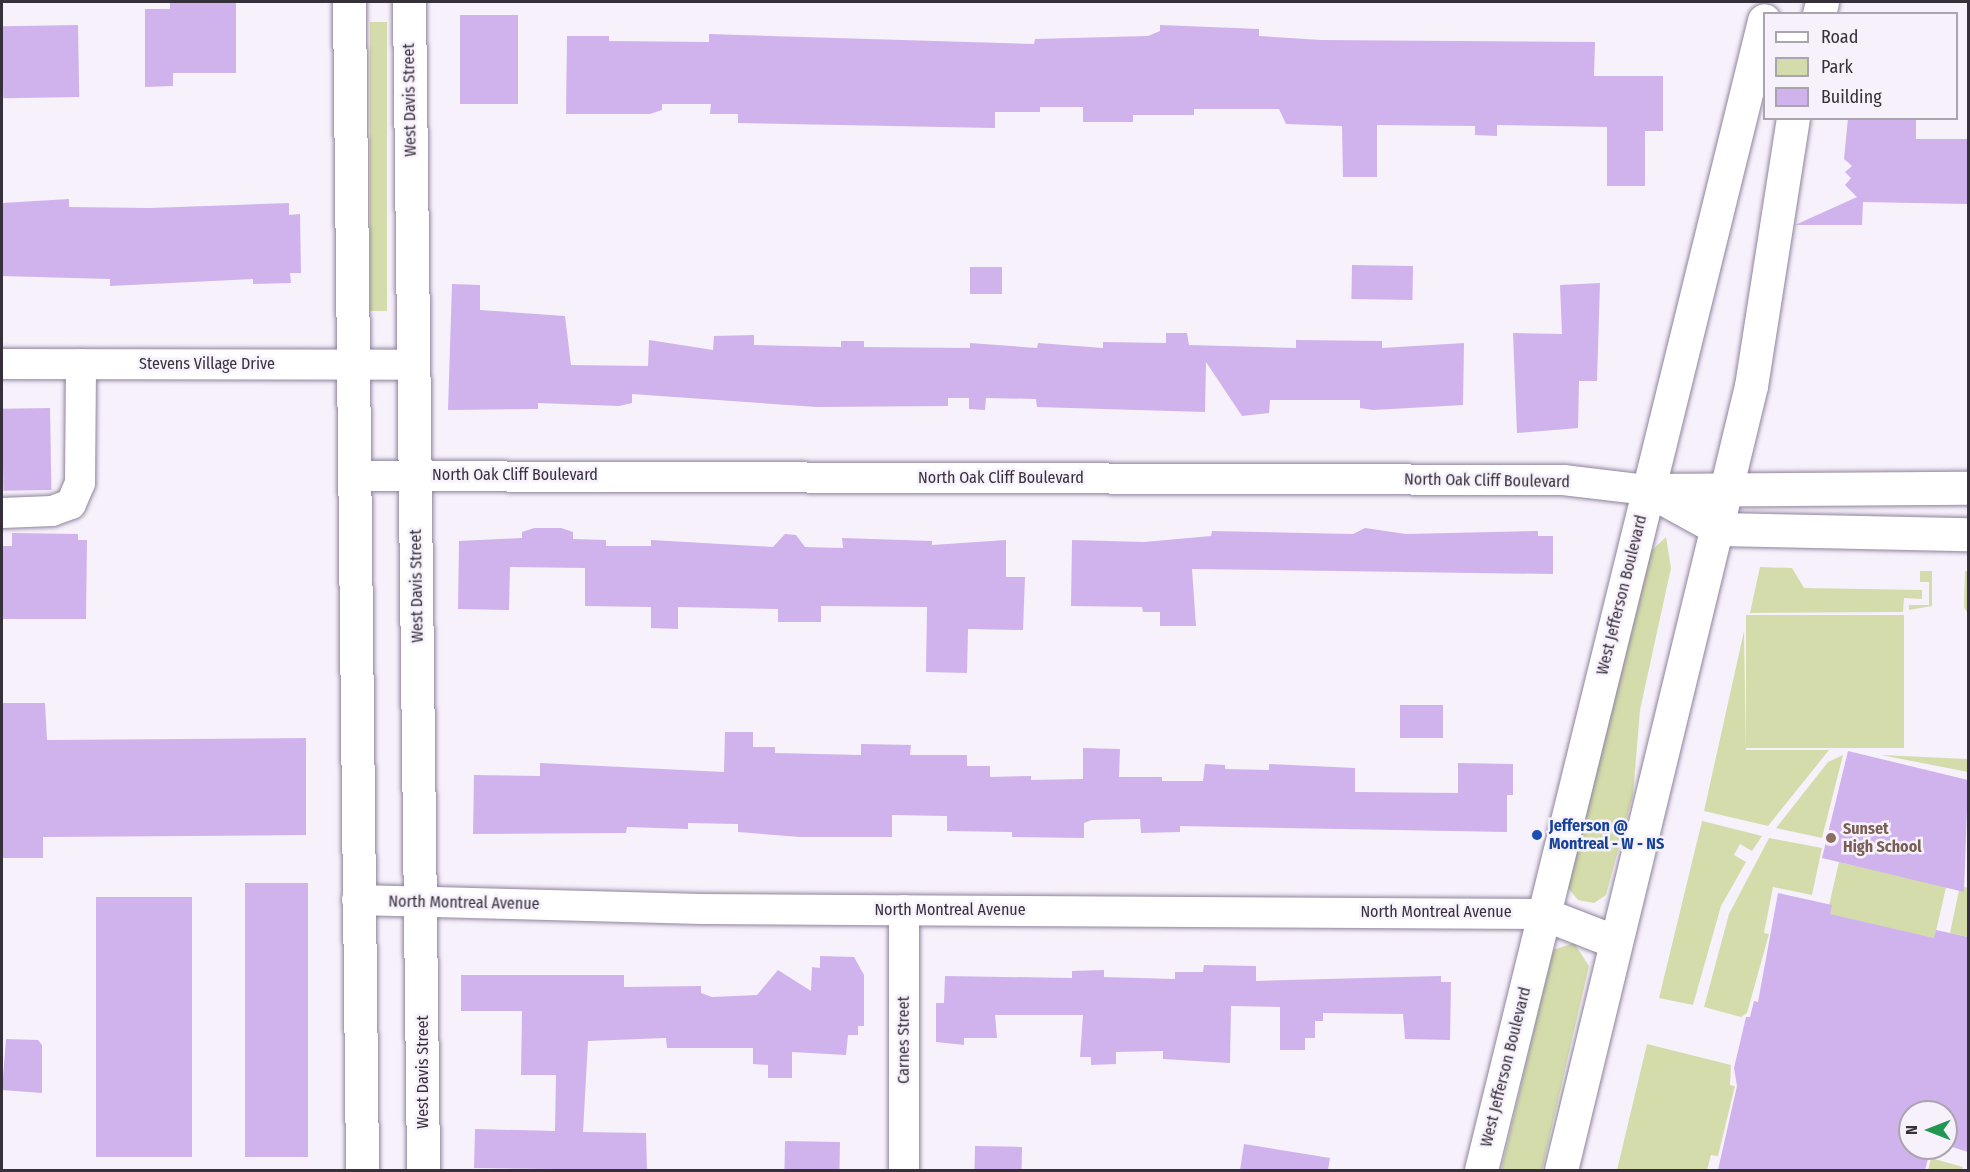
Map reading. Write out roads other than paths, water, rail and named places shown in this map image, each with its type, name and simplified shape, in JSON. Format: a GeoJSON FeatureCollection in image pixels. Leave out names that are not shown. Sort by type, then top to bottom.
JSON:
{"type":"FeatureCollection","features":[{"type":"Feature","properties":{"kind":"main road"},"geometry":{"type":"LineString","coordinates":[[349,2],[357,900],[362,1170]]}},
{"type":"Feature","properties":{"kind":"main road","name":"West Davis Street"},"geometry":{"type":"LineString","coordinates":[[408,2],[423,1170]]}},
{"type":"Feature","properties":{"kind":"main road","name":"West Jefferson Boulevard"},"geometry":{"type":"LineString","coordinates":[[1481,1170],[1763,24]]}},
{"type":"Feature","properties":{"kind":"main road"},"geometry":{"type":"LineString","coordinates":[[1561,1170],[1719,528],[1766,312],[1793,120]]}},
{"type":"Feature","properties":{"kind":"main road","name":"North Oak Cliff Boulevard"},"geometry":{"type":"LineString","coordinates":[[1648,490],[1728,486],[1968,488]]}},
{"type":"Feature","properties":{"kind":"main road","name":"North Oak Cliff Boulevard"},"geometry":{"type":"LineString","coordinates":[[1648,490],[1719,528],[1968,534]]}},
{"type":"Feature","properties":{"kind":"main road"},"geometry":{"type":"LineString","coordinates":[[1544,914],[1616,942]]}},
{"type":"Feature","properties":{"kind":"street","name":"Stevens Village Drive"},"geometry":{"type":"LineString","coordinates":[[2,364],[413,365]]}},
{"type":"Feature","properties":{"kind":"street"},"geometry":{"type":"LineString","coordinates":[[2,513],[52,512],[71,504],[80,483],[81,364]]}},
{"type":"Feature","properties":{"kind":"street","name":"North Oak Cliff Boulevard"},"geometry":{"type":"LineString","coordinates":[[353,476],[1563,480],[1648,490]]}},
{"type":"Feature","properties":{"kind":"street","name":"North Montreal Avenue"},"geometry":{"type":"LineString","coordinates":[[357,900],[904,910],[1544,914]]}},
{"type":"Feature","properties":{"kind":"street","name":"Carnes Street"},"geometry":{"type":"LineString","coordinates":[[904,910],[904,1170]]}},
{"type":"Feature","properties":{"kind":"place","name":"Jefferson @ Montreal - W - NS"},"geometry":{"type":"Point","coordinates":[1537,835]}},
{"type":"Feature","properties":{"kind":"place","name":"Sunset High School"},"geometry":{"type":"Point","coordinates":[1831,838]}}]}
